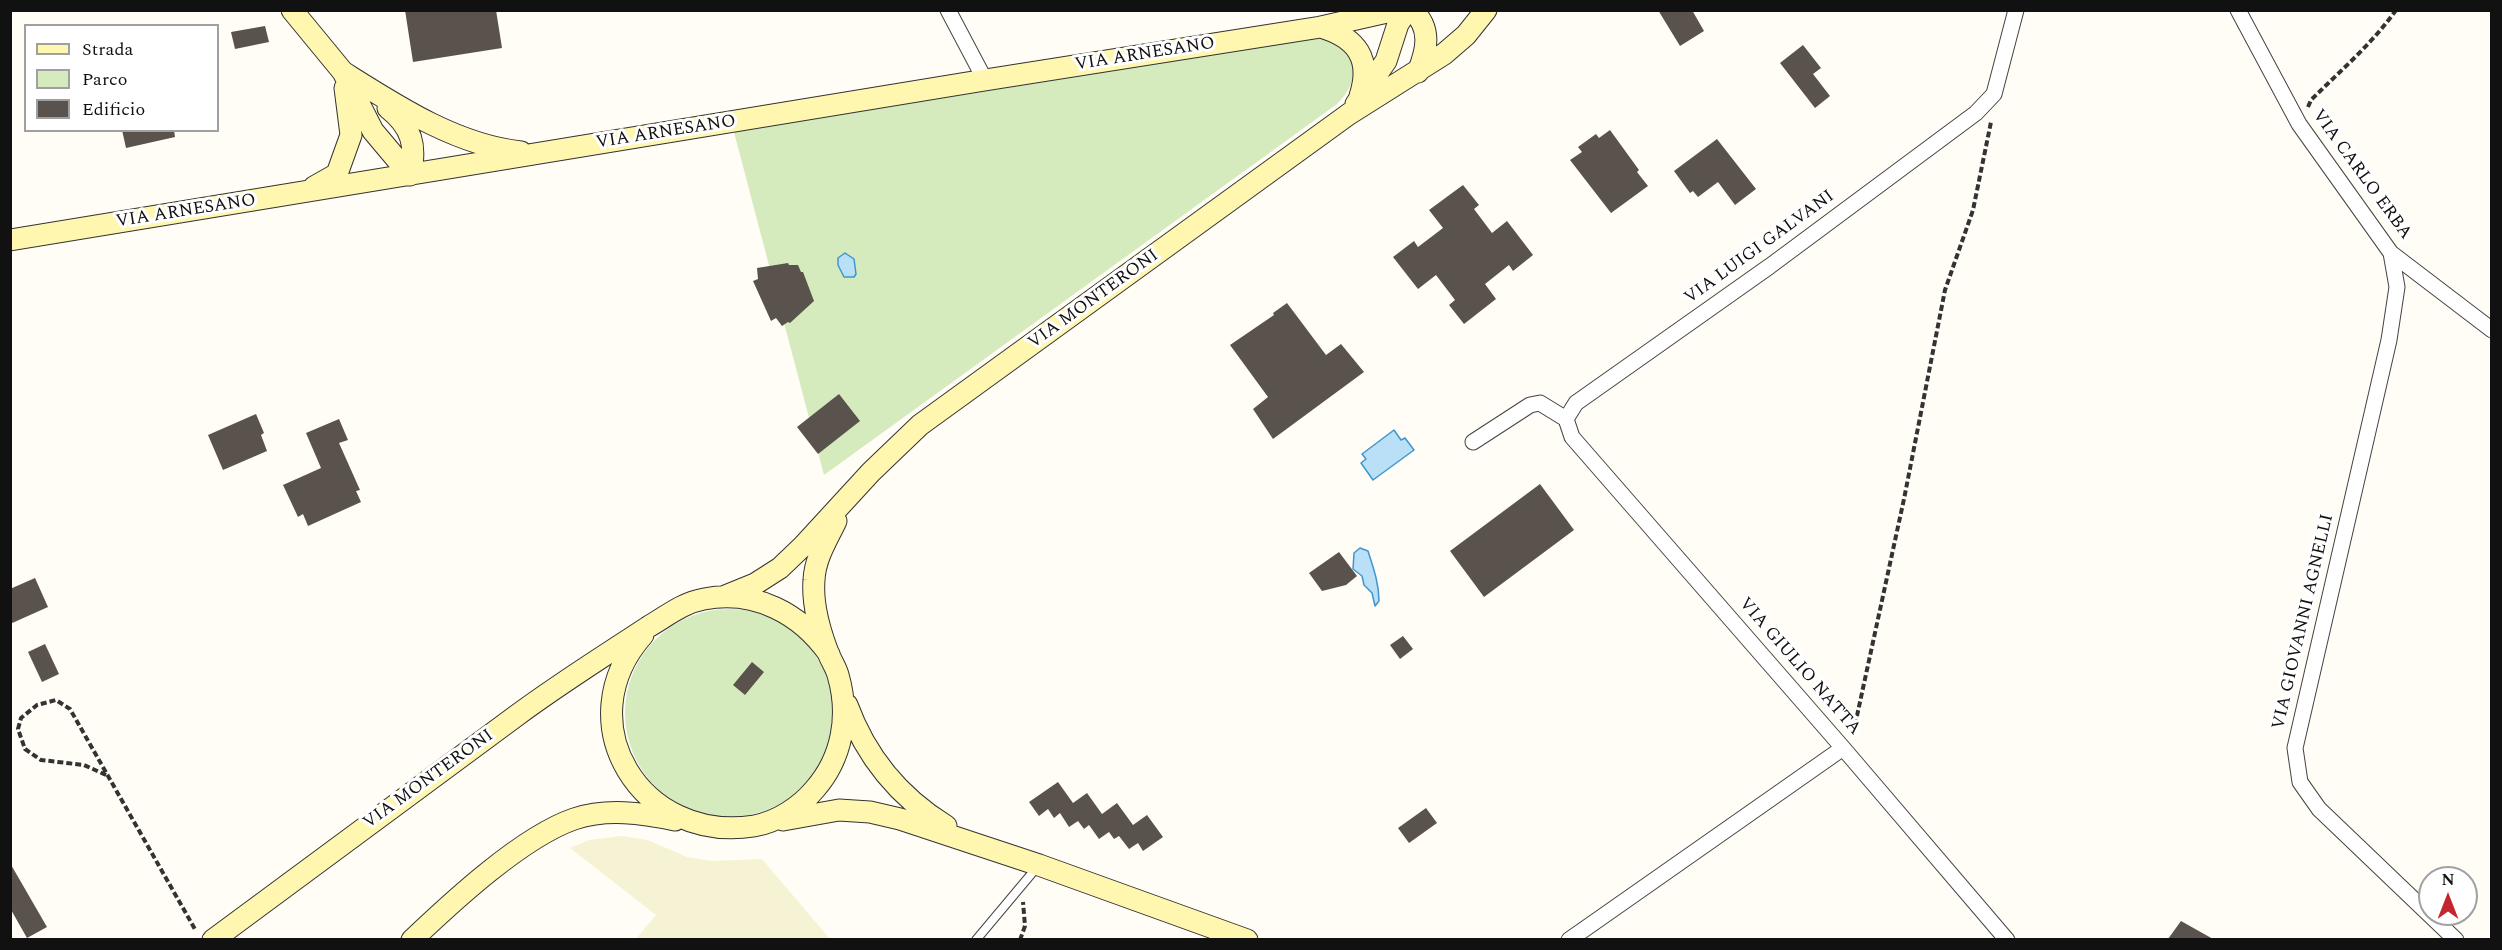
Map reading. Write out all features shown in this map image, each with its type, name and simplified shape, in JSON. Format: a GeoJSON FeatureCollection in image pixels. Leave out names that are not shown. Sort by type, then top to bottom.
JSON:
{"type":"FeatureCollection","features":[{"type":"Feature","properties":{"kind":"main road"},"geometry":{"type":"LineString","coordinates":[[292,10],[343,72],[373,131],[410,175]]}},
{"type":"Feature","properties":{"kind":"main road"},"geometry":{"type":"LineString","coordinates":[[1321,27],[1396,10]]}},
{"type":"Feature","properties":{"kind":"main road","name":"VIA MONTERONI"},"geometry":{"type":"LineString","coordinates":[[1354,107],[1386,62],[1398,24],[1407,10]]}},
{"type":"Feature","properties":{"kind":"main road"},"geometry":{"type":"LineString","coordinates":[[1412,10],[1422,24],[1427,44],[1418,72]]}},
{"type":"Feature","properties":{"kind":"main road","name":"VIA MONTERONI"},"geometry":{"type":"LineString","coordinates":[[213,939],[568,678],[650,627],[666,614],[684,605],[723,597],[755,584],[780,568],[920,425],[1354,107],[1418,72],[1466,35],[1486,10]]}},
{"type":"Feature","properties":{"kind":"main road"},"geometry":{"type":"LineString","coordinates":[[1321,27],[1340,33],[1354,45],[1363,62],[1364,77],[1354,107]]}},
{"type":"Feature","properties":{"kind":"main road","name":"VIA ARNESANO"},"geometry":{"type":"LineString","coordinates":[[10,240],[1321,27]]}},
{"type":"Feature","properties":{"kind":"main road"},"geometry":{"type":"LineString","coordinates":[[343,72],[402,110],[454,133],[503,150],[540,154]]}},
{"type":"Feature","properties":{"kind":"main road"},"geometry":{"type":"LineString","coordinates":[[304,192],[337,174],[351,135],[343,72]]}},
{"type":"Feature","properties":{"kind":"main road","name":"VIA MONTERONI"},"geometry":{"type":"LineString","coordinates":[[650,627],[632,647],[619,671],[612,697],[612,724],[618,751],[635,782],[647,796],[668,813],[693,824],[726,829],[756,826],[783,816],[798,805],[825,778],[838,752],[844,724],[843,696],[838,673],[829,654],[816,612],[814,580],[817,560],[848,496]]}},
{"type":"Feature","properties":{"kind":"main road","name":"VIA MONTERONI"},"geometry":{"type":"LineString","coordinates":[[723,597],[751,599],[778,608],[815,635],[829,654]]}},
{"type":"Feature","properties":{"kind":"main road"},"geometry":{"type":"LineString","coordinates":[[843,696],[854,726],[887,777],[906,799],[928,815],[984,846]]}},
{"type":"Feature","properties":{"kind":"main road"},"geometry":{"type":"LineString","coordinates":[[756,826],[839,810],[870,812],[984,846],[1247,939]]}},
{"type":"Feature","properties":{"kind":"main road"},"geometry":{"type":"LineString","coordinates":[[412,939],[467,890],[504,861],[544,832],[576,818],[612,812],[649,814],[693,824]]}},
{"type":"Feature","properties":{"kind":"street"},"geometry":{"type":"LineString","coordinates":[[948,10],[985,80]]}},
{"type":"Feature","properties":{"kind":"street"},"geometry":{"type":"LineString","coordinates":[[1994,94],[2016,10]]}},
{"type":"Feature","properties":{"kind":"street","name":"VIA CARLO ERBA"},"geometry":{"type":"LineString","coordinates":[[2238,10],[2299,124],[2391,253],[2492,330]]}},
{"type":"Feature","properties":{"kind":"street","name":"VIA LUIGI GALVANI"},"geometry":{"type":"LineString","coordinates":[[1566,419],[1576,403],[1779,259],[1976,113],[1994,94]]}},
{"type":"Feature","properties":{"kind":"street","name":"VIA GIOVANNI AGNELLI"},"geometry":{"type":"LineString","coordinates":[[2391,253],[2397,287],[2389,340],[2295,748],[2300,782],[2319,809],[2456,939]]}},
{"type":"Feature","properties":{"kind":"street"},"geometry":{"type":"LineString","coordinates":[[1473,442],[1530,405],[1540,403],[1566,419]]}},
{"type":"Feature","properties":{"kind":"street","name":"VIA GIULIO NATTA"},"geometry":{"type":"LineString","coordinates":[[1566,419],[1572,437],[2007,939]]}},
{"type":"Feature","properties":{"kind":"street"},"geometry":{"type":"LineString","coordinates":[[1569,939],[1843,748]]}},
{"type":"Feature","properties":{"kind":"lane"},"geometry":{"type":"LineString","coordinates":[[975,939],[1040,865]]}},
{"type":"Feature","properties":{"kind":"path"},"geometry":{"type":"LineString","coordinates":[[2299,124],[2311,100],[2379,34],[2396,10]]}},
{"type":"Feature","properties":{"kind":"path"},"geometry":{"type":"LineString","coordinates":[[1843,748],[1855,725],[1904,499],[1945,290],[1973,210],[1990,131],[1994,94]]}},
{"type":"Feature","properties":{"kind":"path"},"geometry":{"type":"LineString","coordinates":[[106,775],[84,765],[40,760],[25,749],[18,729],[21,718],[37,705],[56,700],[70,709],[179,904],[202,939]]}},
{"type":"Feature","properties":{"kind":"path"},"geometry":{"type":"LineString","coordinates":[[1020,887],[1025,926],[1020,939]]}},
{"type":"Feature","properties":{"kind":"shaded area"},"geometry":{"type":"Polygon","coordinates":[[[622,836],[648,840],[687,857],[713,861],[762,859],[830,939],[636,939],[656,915],[570,848],[589,840],[622,836]]]}},
{"type":"Feature","properties":{"kind":"green space"},"geometry":{"type":"Polygon","coordinates":[[[1321,37],[1351,53],[1354,68],[1352,80],[1347,92],[1337,104],[824,475],[734,132],[1321,37]]]}},
{"type":"Feature","properties":{"kind":"green space"},"geometry":{"type":"Polygon","coordinates":[[[729,609],[749,611],[769,617],[795,633],[809,647],[825,673],[831,693],[833,713],[831,733],[825,753],[809,779],[795,793],[769,809],[749,815],[729,817],[709,815],[689,809],[663,793],[649,779],[633,753],[627,733],[625,713],[627,693],[633,673],[649,647],[663,633],[689,617],[709,611],[729,609]]]}},
{"type":"Feature","properties":{"kind":"water"},"geometry":{"type":"Polygon","coordinates":[[[845,253],[854,259],[856,274],[854,277],[844,277],[838,265],[838,258],[845,253]]]}},
{"type":"Feature","properties":{"kind":"water"},"geometry":{"type":"Polygon","coordinates":[[[1394,430],[1401,440],[1405,438],[1414,450],[1373,480],[1361,463],[1366,459],[1362,454],[1394,430]]]}},
{"type":"Feature","properties":{"kind":"water"},"geometry":{"type":"Polygon","coordinates":[[[1360,548],[1368,551],[1375,575],[1379,601],[1375,606],[1372,593],[1364,585],[1362,576],[1353,569],[1354,553],[1360,548]]]}},
{"type":"Feature","properties":{"kind":"building"},"geometry":{"type":"Polygon","coordinates":[[[405,10],[496,10],[502,48],[413,62],[405,10]]]}},
{"type":"Feature","properties":{"kind":"building"},"geometry":{"type":"Polygon","coordinates":[[[1658,10],[1692,10],[1704,31],[1680,46],[1658,10]]]}},
{"type":"Feature","properties":{"kind":"building"},"geometry":{"type":"Polygon","coordinates":[[[265,26],[269,42],[235,49],[231,32],[265,26]]]}},
{"type":"Feature","properties":{"kind":"building"},"geometry":{"type":"Polygon","coordinates":[[[1803,45],[1821,68],[1813,74],[1830,96],[1815,108],[1780,63],[1803,45]]]}},
{"type":"Feature","properties":{"kind":"building"},"geometry":{"type":"Polygon","coordinates":[[[1610,130],[1648,186],[1611,213],[1570,160],[1582,152],[1578,147],[1596,134],[1599,138],[1610,130]]]}},
{"type":"Feature","properties":{"kind":"building"},"geometry":{"type":"Polygon","coordinates":[[[122,132],[174,132],[175,137],[126,148],[122,132]]]}},
{"type":"Feature","properties":{"kind":"building"},"geometry":{"type":"Polygon","coordinates":[[[1717,139],[1756,189],[1735,205],[1718,182],[1698,197],[1693,191],[1690,193],[1674,171],[1717,139]]]}},
{"type":"Feature","properties":{"kind":"building"},"geometry":{"type":"Polygon","coordinates":[[[1463,185],[1479,205],[1474,209],[1492,233],[1507,221],[1533,255],[1513,271],[1509,265],[1485,284],[1496,299],[1464,324],[1449,305],[1455,300],[1436,275],[1418,289],[1393,257],[1414,241],[1418,247],[1443,228],[1429,210],[1463,185]]]}},
{"type":"Feature","properties":{"kind":"building"},"geometry":{"type":"Polygon","coordinates":[[[788,263],[798,265],[803,272],[814,301],[790,323],[782,326],[776,318],[771,321],[753,281],[758,279],[757,268],[788,263]]]}},
{"type":"Feature","properties":{"kind":"building"},"geometry":{"type":"Polygon","coordinates":[[[1287,303],[1326,355],[1341,344],[1364,372],[1273,439],[1253,409],[1268,397],[1230,345],[1274,315],[1273,313],[1287,303]]]}},
{"type":"Feature","properties":{"kind":"building"},"geometry":{"type":"Polygon","coordinates":[[[839,394],[860,421],[818,454],[797,427],[839,394]]]}},
{"type":"Feature","properties":{"kind":"building"},"geometry":{"type":"Polygon","coordinates":[[[256,414],[264,433],[261,435],[267,451],[223,470],[208,435],[256,414]]]}},
{"type":"Feature","properties":{"kind":"building"},"geometry":{"type":"Polygon","coordinates":[[[339,419],[348,440],[339,443],[360,490],[356,491],[361,502],[308,526],[303,514],[298,517],[283,485],[321,468],[306,433],[339,419]]]}},
{"type":"Feature","properties":{"kind":"building"},"geometry":{"type":"Polygon","coordinates":[[[1540,484],[1574,530],[1484,597],[1450,551],[1540,484]]]}},
{"type":"Feature","properties":{"kind":"building"},"geometry":{"type":"Polygon","coordinates":[[[1339,552],[1357,576],[1346,585],[1322,591],[1309,573],[1339,552]]]}},
{"type":"Feature","properties":{"kind":"building"},"geometry":{"type":"Polygon","coordinates":[[[35,578],[48,607],[10,624],[10,589],[35,578]]]}},
{"type":"Feature","properties":{"kind":"building"},"geometry":{"type":"Polygon","coordinates":[[[1403,636],[1413,649],[1400,659],[1390,645],[1403,636]]]}},
{"type":"Feature","properties":{"kind":"building"},"geometry":{"type":"Polygon","coordinates":[[[45,644],[59,674],[42,682],[28,652],[45,644]]]}},
{"type":"Feature","properties":{"kind":"building"},"geometry":{"type":"Polygon","coordinates":[[[752,662],[764,672],[745,695],[733,685],[752,662]]]}},
{"type":"Feature","properties":{"kind":"building"},"geometry":{"type":"Polygon","coordinates":[[[1058,782],[1073,803],[1087,793],[1102,814],[1117,803],[1133,825],[1147,815],[1163,837],[1143,851],[1138,843],[1129,849],[1119,836],[1114,839],[1109,832],[1099,839],[1089,825],[1084,829],[1078,821],[1069,827],[1060,813],[1054,818],[1048,809],[1039,816],[1029,802],[1058,782]]]}},
{"type":"Feature","properties":{"kind":"building"},"geometry":{"type":"Polygon","coordinates":[[[1426,808],[1437,823],[1409,843],[1398,828],[1426,808]]]}},
{"type":"Feature","properties":{"kind":"building"},"geometry":{"type":"Polygon","coordinates":[[[10,863],[47,927],[27,938],[10,908],[10,863]]]}},
{"type":"Feature","properties":{"kind":"building"},"geometry":{"type":"Polygon","coordinates":[[[2181,921],[2213,939],[2168,939],[2181,921]]]}}]}
